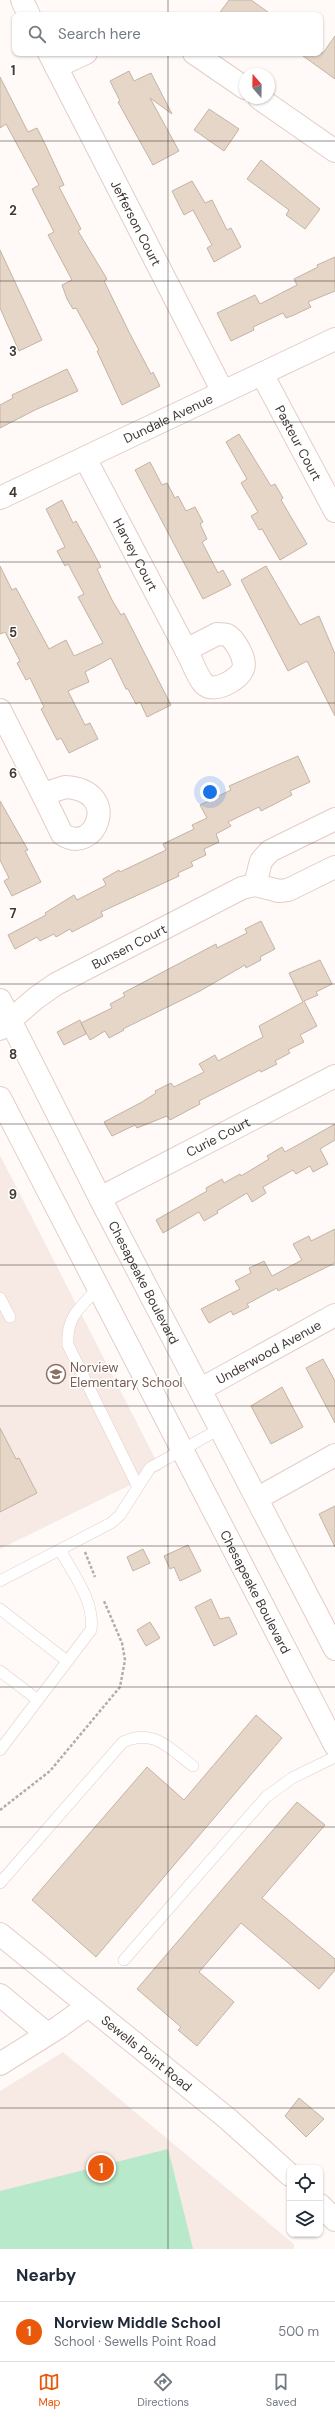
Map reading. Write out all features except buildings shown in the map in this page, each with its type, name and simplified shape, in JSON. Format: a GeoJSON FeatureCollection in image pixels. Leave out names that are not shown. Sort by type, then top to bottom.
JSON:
{"type":"FeatureCollection","features":[{"type":"Feature","properties":{"kind":"street"},"geometry":{"type":"LineString","coordinates":[[22,0],[28,12]]}},
{"type":"Feature","properties":{"kind":"street"},"geometry":{"type":"LineString","coordinates":[[53,60],[72,56]]}},
{"type":"Feature","properties":{"kind":"street"},"geometry":{"type":"LineString","coordinates":[[198,56],[239,84]]}},
{"type":"Feature","properties":{"kind":"street","name":"Jefferson Court"},"geometry":{"type":"LineString","coordinates":[[53,60],[224,392]]}},
{"type":"Feature","properties":{"kind":"street"},"geometry":{"type":"LineString","coordinates":[[268,104],[335,151]]}},
{"type":"Feature","properties":{"kind":"street","name":"Dundale Avenue"},"geometry":{"type":"LineString","coordinates":[[0,498],[335,339]]}},
{"type":"Feature","properties":{"kind":"street","name":"Pasteur Court"},"geometry":{"type":"LineString","coordinates":[[262,374],[335,511]]}},
{"type":"Feature","properties":{"kind":"street","name":"Harvey Court"},"geometry":{"type":"LineString","coordinates":[[85,458],[186,650]]}},
{"type":"Feature","properties":{"kind":"street"},"geometry":{"type":"LineString","coordinates":[[0,710],[44,797]]}},
{"type":"Feature","properties":{"kind":"street"},"geometry":{"type":"LineString","coordinates":[[335,819],[270,851],[261,861],[256,873],[255,885],[279,891],[288,890],[335,867]]}},
{"type":"Feature","properties":{"kind":"street","name":"Bunsen Court"},"geometry":{"type":"LineString","coordinates":[[5,1025],[36,998],[56,984],[242,888],[255,885]]}},
{"type":"Feature","properties":{"kind":"street","name":"Chesapeake Boulevard"},"geometry":{"type":"LineString","coordinates":[[0,1000],[5,1025],[100,1198],[258,1498],[335,1649]]}},
{"type":"Feature","properties":{"kind":"street","name":"Curie Court"},"geometry":{"type":"LineString","coordinates":[[100,1198],[335,1076]]}},
{"type":"Feature","properties":{"kind":"street","name":"Chesapeake Boulevard"},"geometry":{"type":"LineString","coordinates":[[0,1098],[335,1745]]}},
{"type":"Feature","properties":{"kind":"street","name":"Underwood Avenue"},"geometry":{"type":"LineString","coordinates":[[201,1389],[335,1315]]}},
{"type":"Feature","properties":{"kind":"street"},"geometry":{"type":"LineString","coordinates":[[258,1498],[335,1455]]}},
{"type":"Feature","properties":{"kind":"street","name":"Sewells Point Road"},"geometry":{"type":"LineString","coordinates":[[0,1934],[228,2119],[287,2173]]}},
{"type":"Feature","properties":{"kind":"street"},"geometry":{"type":"LineString","coordinates":[[0,1996],[47,2034]]}},
{"type":"Feature","properties":{"kind":"street"},"geometry":{"type":"LineString","coordinates":[[0,2064],[88,2006]]}},
{"type":"Feature","properties":{"kind":"street"},"geometry":{"type":"LineString","coordinates":[[323,2208],[335,2220]]}},
{"type":"Feature","properties":{"kind":"lane"},"geometry":{"type":"LineString","coordinates":[[99,1287],[70,1321],[67,1330],[68,1345],[138,1487]]}},
{"type":"Feature","properties":{"kind":"lane"},"geometry":{"type":"LineString","coordinates":[[0,1298],[10,1317]]}},
{"type":"Feature","properties":{"kind":"lane"},"geometry":{"type":"LineString","coordinates":[[0,1581],[91,1534],[120,1515],[150,1468],[221,1428]]}},
{"type":"Feature","properties":{"kind":"lane"},"geometry":{"type":"LineString","coordinates":[[2,1744],[38,1700],[91,1630],[93,1617],[90,1605],[60,1550]]}},
{"type":"Feature","properties":{"kind":"lane"},"geometry":{"type":"LineString","coordinates":[[0,1609],[67,1661]]}},
{"type":"Feature","properties":{"kind":"lane"},"geometry":{"type":"LineString","coordinates":[[0,1671],[38,1700]]}},
{"type":"Feature","properties":{"kind":"lane"},"geometry":{"type":"LineString","coordinates":[[0,1883],[123,1742],[134,1737],[154,1738],[193,1766]]}},
{"type":"Feature","properties":{"kind":"lane"},"geometry":{"type":"LineString","coordinates":[[124,1960],[266,1797],[292,1778],[335,1757]]}},
{"type":"Feature","properties":{"kind":"path"},"geometry":{"type":"LineString","coordinates":[[91,1534],[84,1553],[96,1581]]}},
{"type":"Feature","properties":{"kind":"path"},"geometry":{"type":"LineString","coordinates":[[0,1810],[50,1771],[120,1687],[125,1660],[122,1643],[102,1595]]}},
{"type":"Feature","properties":{"kind":"shaded area","name":"Norview Elementary School"},"geometry":{"type":"Polygon","coordinates":[[[0,1155],[161,1470],[0,1549],[0,1155]]]}},
{"type":"Feature","properties":{"kind":"shaded area"},"geometry":{"type":"Polygon","coordinates":[[[63,2052],[294,2244],[294,2249],[0,2249],[0,2091],[63,2052]]]}},
{"type":"Feature","properties":{"kind":"green space"},"geometry":{"type":"Polygon","coordinates":[[[168,2149],[193,2249],[0,2249],[0,2191],[168,2149]]]}},
{"type":"Feature","properties":{"kind":"place","name":"Norview Elementary School"},"geometry":{"type":"Point","coordinates":[56,1374]}},
{"type":"Feature","properties":{"kind":"place","name":"Norview Middle School"},"geometry":{"type":"Point","coordinates":[101,2168]}}]}
